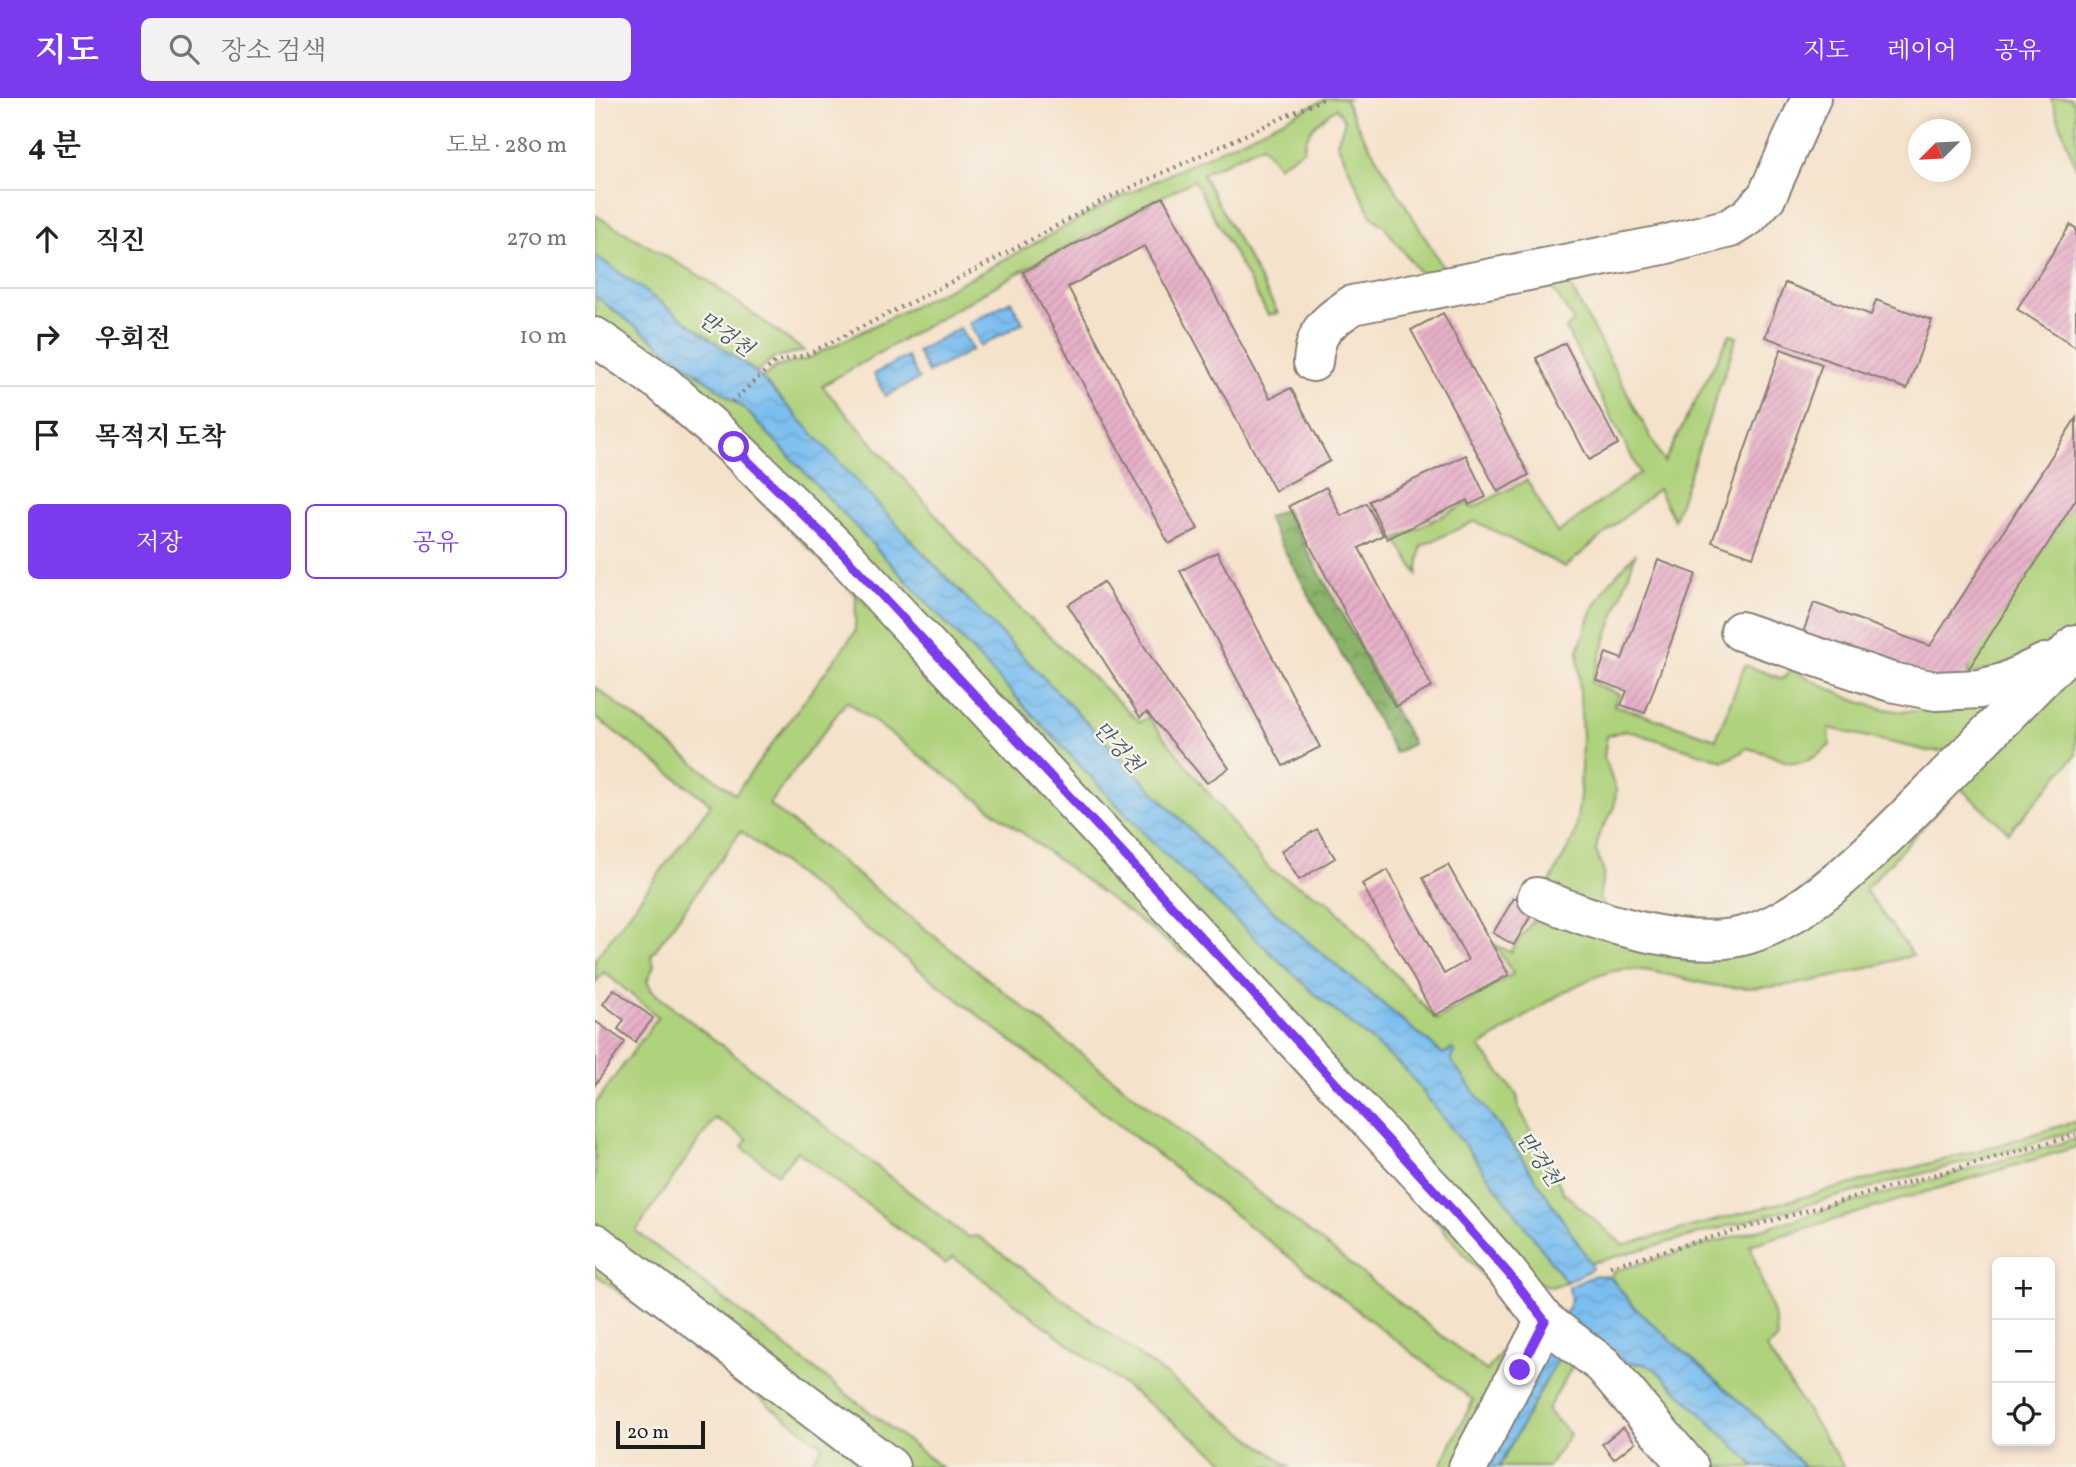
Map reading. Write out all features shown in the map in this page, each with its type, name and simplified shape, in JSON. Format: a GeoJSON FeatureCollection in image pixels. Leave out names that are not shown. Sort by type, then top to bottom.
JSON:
{"type":"FeatureCollection","features":[{"type":"Feature","properties":{"kind":"street"},"geometry":{"type":"LineString","coordinates":[[1313,362],[1315,341],[1327,323],[1352,305],[1663,245],[1730,228],[1749,216],[1767,196],[1811,98]]}},
{"type":"Feature","properties":{"kind":"street"},"geometry":{"type":"LineString","coordinates":[[595,337],[662,383],[734,447],[841,552],[1447,1204],[1508,1273],[1545,1321],[1603,1364],[1689,1467]]}},
{"type":"Feature","properties":{"kind":"street"},"geometry":{"type":"LineString","coordinates":[[1739,631],[1891,682],[1936,691],[1960,692],[2005,682],[2074,646]]}},
{"type":"Feature","properties":{"kind":"street"},"geometry":{"type":"LineString","coordinates":[[1537,897],[1566,910],[1669,937],[1713,939],[1738,937],[1762,930],[1808,903],[1839,879],[1904,818],[2074,646]]}},
{"type":"Feature","properties":{"kind":"street"},"geometry":{"type":"LineString","coordinates":[[595,1242],[890,1467]]}},
{"type":"Feature","properties":{"kind":"street"},"geometry":{"type":"LineString","coordinates":[[1468,1467],[1545,1321]]}},
{"type":"Feature","properties":{"kind":"path"},"geometry":{"type":"LineString","coordinates":[[731,403],[775,362],[806,355],[979,268],[1102,201],[1325,98]]}},
{"type":"Feature","properties":{"kind":"path"},"geometry":{"type":"LineString","coordinates":[[1610,1266],[2076,1135]]}},
{"type":"Feature","properties":{"kind":"green space"},"geometry":{"type":"Polygon","coordinates":[[[1328,98],[1348,98],[1345,100],[1361,132],[1451,280],[1428,284],[1383,225],[1371,216],[1337,143],[1345,121],[1336,108],[1307,136],[1304,149],[1278,166],[1262,145],[1202,174],[1278,313],[1268,315],[1194,180],[1020,272],[822,386],[1012,601],[1140,722],[1148,717],[1270,870],[1329,902],[1437,1020],[1513,974],[1495,945],[1511,952],[1543,906],[1728,954],[2076,655],[2076,755],[2009,832],[1959,787],[1865,890],[1913,955],[1817,980],[1769,987],[1719,986],[1656,972],[1619,970],[1602,974],[1566,991],[1480,1047],[1517,1095],[1519,1108],[1564,1193],[1623,1245],[2002,1144],[2076,1121],[2076,1130],[1591,1263],[1522,1158],[1450,1060],[1455,1053],[1452,1049],[1443,1054],[1240,881],[922,552],[762,378],[776,367],[807,359],[982,272],[1103,206],[1328,98]]]}},
{"type":"Feature","properties":{"kind":"green space"},"geometry":{"type":"Polygon","coordinates":[[[2051,98],[2071,98],[2076,109],[2076,168],[2051,98]]]}},
{"type":"Feature","properties":{"kind":"green space"},"geometry":{"type":"Polygon","coordinates":[[[595,215],[707,280],[804,351],[775,357],[756,372],[595,255],[595,215]]]}},
{"type":"Feature","properties":{"kind":"green space"},"geometry":{"type":"Polygon","coordinates":[[[1567,280],[1664,462],[1730,334],[1737,337],[1674,520],[1658,489],[1565,567],[1475,521],[1421,546],[1417,574],[1396,539],[1467,503],[1472,508],[1527,480],[1557,533],[1640,473],[1566,329],[1574,321],[1549,283],[1567,280]]]}},
{"type":"Feature","properties":{"kind":"green space"},"geometry":{"type":"Polygon","coordinates":[[[595,296],[746,410],[1153,843],[1317,996],[1403,1067],[1477,1161],[1566,1282],[1551,1287],[1529,1279],[1340,1082],[595,331],[595,296]]]}},
{"type":"Feature","properties":{"kind":"green space"},"geometry":{"type":"Polygon","coordinates":[[[719,446],[878,602],[960,688],[1404,1165],[1521,1303],[1526,1316],[1526,1332],[1455,1467],[1440,1467],[1473,1400],[741,831],[651,956],[654,966],[647,981],[652,991],[967,1237],[978,1236],[1290,1467],[1233,1467],[953,1257],[945,1264],[797,1151],[778,1174],[742,1147],[747,1139],[715,1118],[636,1231],[941,1467],[904,1467],[595,1230],[595,1104],[658,1017],[604,972],[595,983],[595,959],[711,804],[595,717],[595,687],[735,794],[855,632],[856,595],[717,458],[719,446]],[[847,701],[769,804],[1093,1063],[1487,1371],[1510,1337],[1515,1313],[1409,1190],[1200,962],[1178,950],[847,701]]]}},
{"type":"Feature","properties":{"kind":"green space"},"geometry":{"type":"Polygon","coordinates":[[[2076,499],[2076,633],[2051,656],[1967,675],[1972,660],[2076,499]]]}},
{"type":"Feature","properties":{"kind":"green space"},"geometry":{"type":"Polygon","coordinates":[[[1285,509],[1413,744],[1395,753],[1267,518],[1285,509]]]}},
{"type":"Feature","properties":{"kind":"green space"},"geometry":{"type":"Polygon","coordinates":[[[1636,553],[1591,683],[1619,694],[1614,705],[1716,739],[1745,665],[1783,679],[1791,669],[1855,700],[1897,711],[1936,710],[2000,699],[1962,750],[1928,751],[1829,728],[1830,745],[1806,761],[1788,762],[1746,748],[1724,761],[1626,730],[1607,736],[1604,757],[1616,790],[1614,809],[1599,834],[1596,851],[1604,873],[1599,898],[1607,908],[1545,891],[1575,835],[1580,797],[1582,737],[1578,651],[1592,611],[1609,583],[1636,553]]]}},
{"type":"Feature","properties":{"kind":"green space"},"geometry":{"type":"Polygon","coordinates":[[[2076,1139],[2076,1147],[1750,1245],[1776,1323],[1777,1340],[1766,1348],[1844,1467],[1804,1467],[1760,1420],[1635,1308],[1610,1277],[1614,1271],[2076,1139]]]}},
{"type":"Feature","properties":{"kind":"green space"},"geometry":{"type":"Polygon","coordinates":[[[595,1255],[874,1467],[844,1467],[838,1463],[834,1467],[807,1467],[823,1446],[595,1274],[595,1255]]]}},
{"type":"Feature","properties":{"kind":"green space"},"geometry":{"type":"Polygon","coordinates":[[[1566,1344],[1575,1362],[1547,1410],[1570,1434],[1548,1467],[1499,1467],[1566,1344]]]}},
{"type":"Feature","properties":{"kind":"green space"},"geometry":{"type":"Polygon","coordinates":[[[1626,1363],[1644,1364],[1654,1368],[1756,1467],[1692,1467],[1626,1363]]]}},
{"type":"Feature","properties":{"kind":"water"},"geometry":{"type":"Polygon","coordinates":[[[595,255],[756,372],[922,552],[1240,881],[1443,1054],[1452,1049],[1455,1053],[1451,1060],[1522,1158],[1591,1263],[1592,1269],[1566,1282],[1477,1161],[1403,1067],[1317,996],[1153,843],[746,410],[595,296],[595,255]]]}},
{"type":"Feature","properties":{"kind":"water"},"geometry":{"type":"Polygon","coordinates":[[[1011,301],[1023,323],[981,346],[969,323],[1011,301]]]}},
{"type":"Feature","properties":{"kind":"water"},"geometry":{"type":"Polygon","coordinates":[[[960,328],[972,350],[928,373],[917,351],[960,328]]]}},
{"type":"Feature","properties":{"kind":"water"},"geometry":{"type":"Polygon","coordinates":[[[907,356],[919,379],[885,396],[874,374],[907,356]]]}},
{"type":"Feature","properties":{"kind":"water"},"geometry":{"type":"Polygon","coordinates":[[[1595,1275],[1610,1277],[1635,1308],[1760,1420],[1804,1467],[1756,1467],[1654,1368],[1644,1364],[1626,1363],[1565,1316],[1571,1299],[1569,1287],[1595,1275]]]}},
{"type":"Feature","properties":{"kind":"water"},"geometry":{"type":"Polygon","coordinates":[[[1552,1334],[1566,1344],[1499,1467],[1484,1467],[1552,1334]]]}},
{"type":"Feature","properties":{"kind":"building"},"geometry":{"type":"Polygon","coordinates":[[[1163,197],[1270,398],[1291,388],[1330,461],[1275,491],[1144,246],[1068,287],[1198,529],[1169,544],[1023,272],[1163,197]]]}},
{"type":"Feature","properties":{"kind":"building"},"geometry":{"type":"Polygon","coordinates":[[[2070,225],[2076,228],[2076,347],[2017,309],[2070,225]]]}},
{"type":"Feature","properties":{"kind":"building"},"geometry":{"type":"Polygon","coordinates":[[[1785,283],[1871,315],[1876,300],[1932,320],[1907,389],[1765,337],[1785,283]]]}},
{"type":"Feature","properties":{"kind":"building"},"geometry":{"type":"Polygon","coordinates":[[[1443,313],[1529,475],[1498,492],[1411,330],[1443,313]]]}},
{"type":"Feature","properties":{"kind":"building"},"geometry":{"type":"Polygon","coordinates":[[[1565,343],[1618,444],[1589,460],[1536,358],[1565,343]]]}},
{"type":"Feature","properties":{"kind":"building"},"geometry":{"type":"Polygon","coordinates":[[[1781,349],[1822,364],[1753,557],[1712,542],[1781,349]]]}},
{"type":"Feature","properties":{"kind":"building"},"geometry":{"type":"Polygon","coordinates":[[[2076,418],[2076,499],[1968,670],[1952,683],[1802,635],[1814,603],[1930,646],[2076,418]]]}},
{"type":"Feature","properties":{"kind":"building"},"geometry":{"type":"Polygon","coordinates":[[[1466,455],[1486,497],[1469,505],[1467,500],[1387,539],[1369,501],[1466,455]]]}},
{"type":"Feature","properties":{"kind":"building"},"geometry":{"type":"Polygon","coordinates":[[[1326,487],[1341,516],[1366,503],[1383,535],[1359,548],[1432,687],[1395,707],[1289,506],[1326,487]]]}},
{"type":"Feature","properties":{"kind":"building"},"geometry":{"type":"Polygon","coordinates":[[[1217,552],[1320,747],[1283,766],[1180,571],[1217,552]]]}},
{"type":"Feature","properties":{"kind":"building"},"geometry":{"type":"Polygon","coordinates":[[[1658,560],[1696,574],[1645,713],[1621,705],[1627,691],[1596,680],[1606,653],[1622,659],[1658,560]]]}},
{"type":"Feature","properties":{"kind":"building"},"geometry":{"type":"Polygon","coordinates":[[[1103,582],[1175,694],[1229,768],[1207,783],[1147,712],[1140,717],[1068,605],[1103,582]]]}},
{"type":"Feature","properties":{"kind":"building"},"geometry":{"type":"Polygon","coordinates":[[[1317,829],[1335,858],[1299,880],[1281,851],[1317,829]]]}},
{"type":"Feature","properties":{"kind":"building"},"geometry":{"type":"Polygon","coordinates":[[[1448,865],[1509,975],[1434,1016],[1362,884],[1388,870],[1444,974],[1468,960],[1423,878],[1448,865]]]}},
{"type":"Feature","properties":{"kind":"building"},"geometry":{"type":"Polygon","coordinates":[[[1514,898],[1534,910],[1514,945],[1493,933],[1514,898]]]}},
{"type":"Feature","properties":{"kind":"building"},"geometry":{"type":"Polygon","coordinates":[[[614,989],[653,1018],[635,1042],[618,1029],[624,1020],[603,1004],[614,989]]]}},
{"type":"Feature","properties":{"kind":"building"},"geometry":{"type":"Polygon","coordinates":[[[595,1021],[625,1042],[595,1085],[595,1021]]]}},
{"type":"Feature","properties":{"kind":"building"},"geometry":{"type":"Polygon","coordinates":[[[1623,1427],[1635,1442],[1614,1459],[1602,1444],[1623,1427]]]}},
{"type":"Feature","properties":{"kind":"route"},"geometry":{"type":"LineString","coordinates":[[734,447],[841,552],[1214,951],[1508,1273],[1545,1321],[1520,1370]]}},
{"type":"Feature","properties":{"kind":"water label","name":"만겅천"},"geometry":{"type":"Point","coordinates":[726,334]}},
{"type":"Feature","properties":{"kind":"water label","name":"만겅천"},"geometry":{"type":"Point","coordinates":[1118,747]}},
{"type":"Feature","properties":{"kind":"water label","name":"만겅천"},"geometry":{"type":"Point","coordinates":[1539,1159]}}]}
